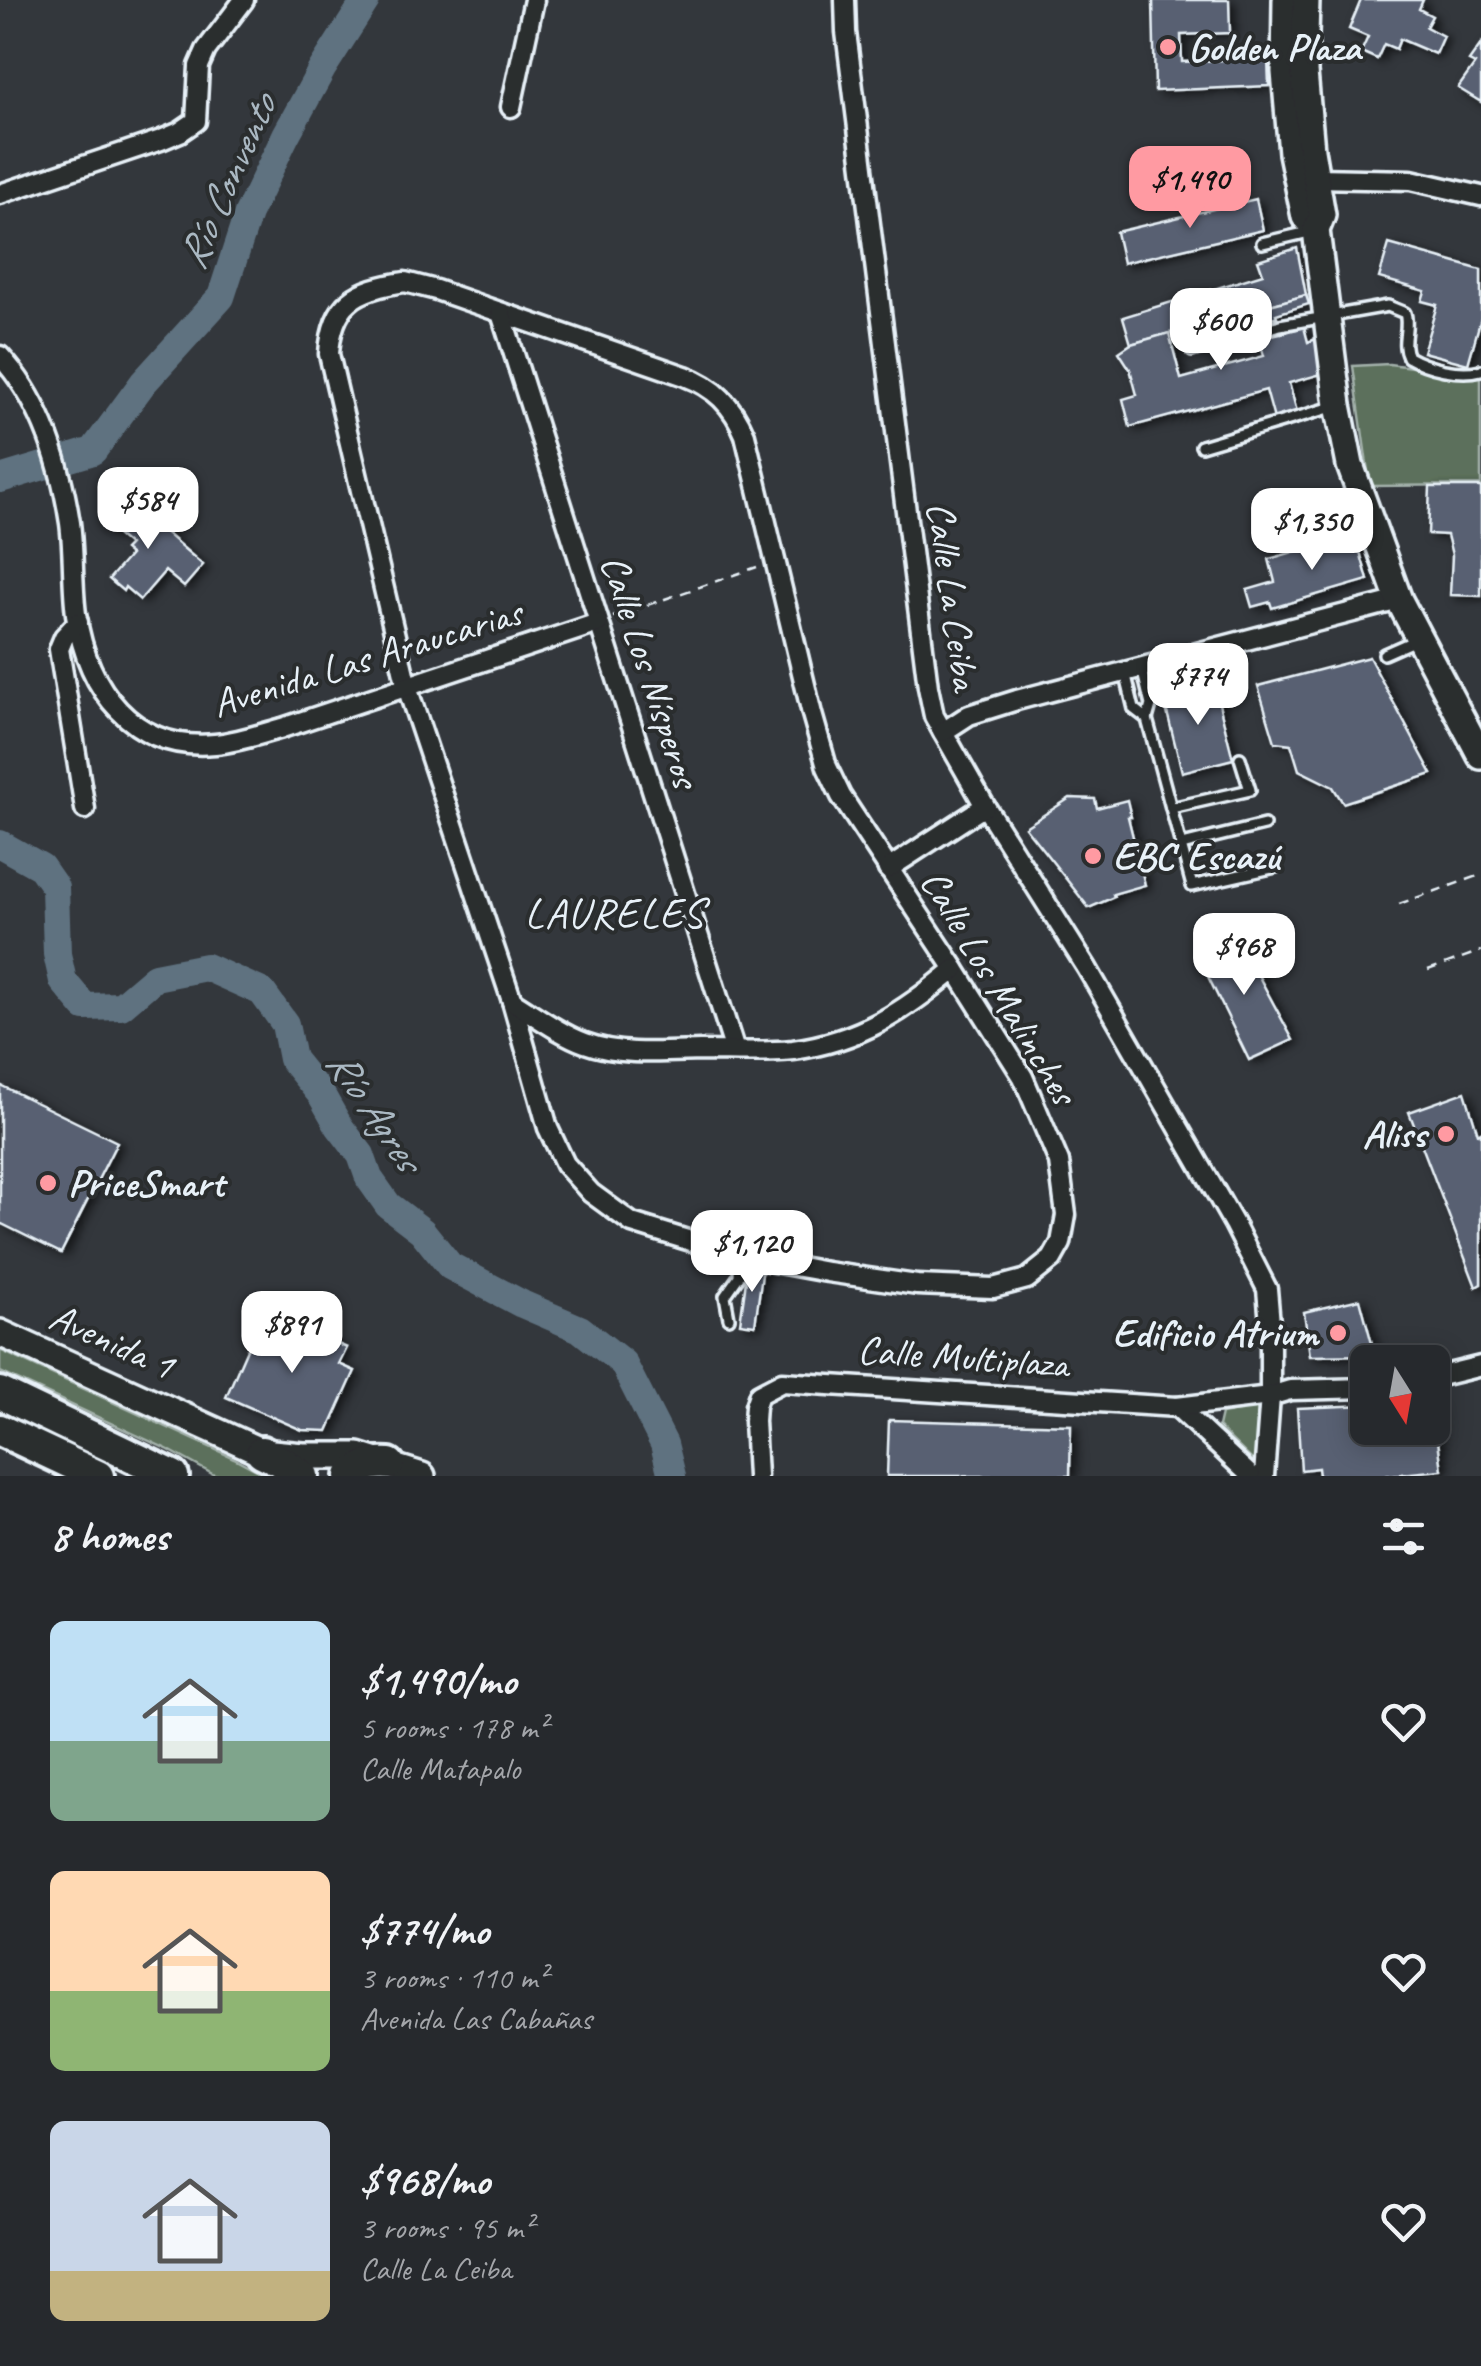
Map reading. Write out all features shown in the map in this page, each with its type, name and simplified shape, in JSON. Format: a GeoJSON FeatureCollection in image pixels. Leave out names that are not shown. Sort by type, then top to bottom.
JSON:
{"type":"FeatureCollection","features":[{"type":"Feature","properties":{"kind":"highway"},"geometry":{"type":"LineString","coordinates":[[0,1393],[172,1476]]}},
{"type":"Feature","properties":{"kind":"highway"},"geometry":{"type":"LineString","coordinates":[[0,1430],[98,1476]]}},
{"type":"Feature","properties":{"kind":"highway"},"geometry":{"type":"LineString","coordinates":[[262,1452],[303,1476]]}},
{"type":"Feature","properties":{"kind":"highway"},"geometry":{"type":"LineString","coordinates":[[351,1476],[364,1466],[389,1464]]}},
{"type":"Feature","properties":{"kind":"street"},"geometry":{"type":"LineString","coordinates":[[0,194],[180,132],[196,120],[199,66],[206,50],[244,0]]}},
{"type":"Feature","properties":{"kind":"street"},"geometry":{"type":"LineString","coordinates":[[510,106],[534,0]]}},
{"type":"Feature","properties":{"kind":"street","name":"Calle La Ceiba"},"geometry":{"type":"LineString","coordinates":[[846,0],[846,32],[934,716],[1086,968],[1234,1224],[1266,1289],[1270,1396],[1264,1476]]}},
{"type":"Feature","properties":{"kind":"street"},"geometry":{"type":"LineString","coordinates":[[1286,0],[1285,72],[1292,154],[1304,217],[1316,230]]}},
{"type":"Feature","properties":{"kind":"street"},"geometry":{"type":"LineString","coordinates":[[1306,0],[1304,72],[1322,215],[1316,230],[1338,405],[1350,465],[1399,600],[1481,756]]}},
{"type":"Feature","properties":{"kind":"street"},"geometry":{"type":"LineString","coordinates":[[1316,178],[1411,180],[1481,196]]}},
{"type":"Feature","properties":{"kind":"street","name":"Calle Los Malinches"},"geometry":{"type":"LineString","coordinates":[[405,282],[712,388],[732,409],[746,434],[775,560],[826,767],[1022,1078],[1058,1162],[1066,1216],[1061,1243],[1052,1259],[1027,1279],[993,1288],[917,1285],[740,1256],[632,1223],[591,1193],[565,1164],[548,1128],[512,1001],[407,687],[328,354],[330,333],[339,311],[353,296],[405,282]]}},
{"type":"Feature","properties":{"kind":"street","name":"Calle Los Nísperos"},"geometry":{"type":"LineString","coordinates":[[501,313],[735,1051]]}},
{"type":"Feature","properties":{"kind":"street","name":"Avenida Las Araucarias"},"geometry":{"type":"LineString","coordinates":[[0,356],[28,395],[59,476],[70,528],[78,622],[85,652],[109,700],[142,730],[169,741],[206,745],[239,740],[598,622]]}},
{"type":"Feature","properties":{"kind":"street"},"geometry":{"type":"LineString","coordinates":[[943,732],[968,715],[1399,600]]}},
{"type":"Feature","properties":{"kind":"street"},"geometry":{"type":"LineString","coordinates":[[78,622],[59,649],[85,810]]}},
{"type":"Feature","properties":{"kind":"street"},"geometry":{"type":"LineString","coordinates":[[888,869],[985,806]]}},
{"type":"Feature","properties":{"kind":"street"},"geometry":{"type":"LineString","coordinates":[[512,1001],[587,1044],[654,1052],[791,1050],[842,1040],[882,1023],[955,968]]}},
{"type":"Feature","properties":{"kind":"street","name":"Avenida 1"},"geometry":{"type":"LineString","coordinates":[[0,1332],[262,1452],[358,1456],[422,1476]]}},
{"type":"Feature","properties":{"kind":"street"},"geometry":{"type":"LineString","coordinates":[[1450,1374],[1481,1366]]}},
{"type":"Feature","properties":{"kind":"street","name":"Calle Multiplaza"},"geometry":{"type":"LineString","coordinates":[[757,1476],[755,1406],[759,1394],[782,1382],[1177,1407],[1290,1390],[1350,1388]]}},
{"type":"Feature","properties":{"kind":"street"},"geometry":{"type":"LineString","coordinates":[[1177,1407],[1251,1476]]}},
{"type":"Feature","properties":{"kind":"lane"},"geometry":{"type":"LineString","coordinates":[[1262,243],[1316,230]]}},
{"type":"Feature","properties":{"kind":"lane"},"geometry":{"type":"LineString","coordinates":[[1192,351],[1279,326],[1381,306],[1405,313],[1404,342],[1408,356],[1416,362],[1462,372],[1481,370]]}},
{"type":"Feature","properties":{"kind":"lane"},"geometry":{"type":"LineString","coordinates":[[1200,446],[1338,405]]}},
{"type":"Feature","properties":{"kind":"lane"},"geometry":{"type":"LineString","coordinates":[[1384,654],[1420,638]]}},
{"type":"Feature","properties":{"kind":"lane"},"geometry":{"type":"LineString","coordinates":[[1133,670],[1151,705],[1146,720]]}},
{"type":"Feature","properties":{"kind":"lane"},"geometry":{"type":"LineString","coordinates":[[1133,670],[1134,709],[1146,720],[1192,886],[1276,866]]}},
{"type":"Feature","properties":{"kind":"lane"},"geometry":{"type":"LineString","coordinates":[[1172,808],[1250,790],[1240,758]]}},
{"type":"Feature","properties":{"kind":"lane"},"geometry":{"type":"LineString","coordinates":[[1182,845],[1264,825]]}},
{"type":"Feature","properties":{"kind":"lane"},"geometry":{"type":"LineString","coordinates":[[729,1318],[725,1296],[739,1276],[740,1256]]}},
{"type":"Feature","properties":{"kind":"path"},"geometry":{"type":"LineString","coordinates":[[598,622],[775,560]]}},
{"type":"Feature","properties":{"kind":"path"},"geometry":{"type":"LineString","coordinates":[[1399,904],[1481,875]]}},
{"type":"Feature","properties":{"kind":"path"},"geometry":{"type":"LineString","coordinates":[[1428,970],[1481,951]]}},
{"type":"Feature","properties":{"kind":"green space"},"geometry":{"type":"Polygon","coordinates":[[[1389,364],[1481,376],[1481,485],[1370,486],[1353,366],[1389,364]]]}},
{"type":"Feature","properties":{"kind":"green space"},"geometry":{"type":"Polygon","coordinates":[[[0,1350],[268,1476],[216,1476],[167,1449],[0,1372],[0,1350]]]}},
{"type":"Feature","properties":{"kind":"green space"},"geometry":{"type":"Polygon","coordinates":[[[1255,1408],[1261,1412],[1260,1456],[1252,1460],[1218,1427],[1221,1414],[1255,1408]]]}},
{"type":"Feature","properties":{"kind":"building","name":"Golden Plaza"},"geometry":{"type":"Polygon","coordinates":[[[1153,0],[1229,0],[1230,33],[1181,35],[1182,62],[1268,58],[1269,86],[1155,91],[1153,0]]]}},
{"type":"Feature","properties":{"kind":"building"},"geometry":{"type":"Polygon","coordinates":[[[1361,0],[1423,0],[1419,9],[1432,16],[1426,27],[1443,36],[1435,54],[1400,39],[1396,49],[1384,44],[1377,59],[1361,52],[1368,37],[1349,29],[1361,0]]]}},
{"type":"Feature","properties":{"kind":"building"},"geometry":{"type":"Polygon","coordinates":[[[1481,44],[1481,102],[1458,88],[1475,64],[1469,61],[1481,44]]]}},
{"type":"Feature","properties":{"kind":"building"},"geometry":{"type":"Polygon","coordinates":[[[1256,199],[1263,230],[1123,263],[1116,232],[1256,199]]]}},
{"type":"Feature","properties":{"kind":"building"},"geometry":{"type":"Polygon","coordinates":[[[1389,244],[1481,270],[1481,318],[1468,364],[1423,352],[1437,305],[1422,301],[1425,291],[1379,278],[1389,244]]]}},
{"type":"Feature","properties":{"kind":"building"},"geometry":{"type":"Polygon","coordinates":[[[1297,248],[1306,295],[1131,344],[1123,317],[1263,274],[1258,260],[1297,248]]]}},
{"type":"Feature","properties":{"kind":"building"},"geometry":{"type":"Polygon","coordinates":[[[1306,295],[1309,304],[1276,314],[1282,333],[1304,327],[1308,342],[1316,339],[1325,373],[1289,383],[1297,412],[1274,419],[1266,390],[1130,427],[1123,399],[1137,395],[1130,369],[1119,352],[1131,344],[1169,333],[1181,379],[1264,356],[1259,338],[1280,333],[1275,317],[1255,322],[1252,310],[1306,295]]]}},
{"type":"Feature","properties":{"kind":"building"},"geometry":{"type":"Polygon","coordinates":[[[1430,487],[1481,487],[1481,596],[1450,595],[1452,555],[1447,535],[1428,534],[1430,487]]]}},
{"type":"Feature","properties":{"kind":"building"},"geometry":{"type":"Polygon","coordinates":[[[125,498],[203,565],[184,587],[165,571],[140,600],[109,579],[130,555],[124,550],[129,545],[103,523],[125,498]]]}},
{"type":"Feature","properties":{"kind":"building"},"geometry":{"type":"Polygon","coordinates":[[[1355,534],[1368,580],[1272,608],[1270,602],[1252,607],[1247,590],[1275,582],[1269,559],[1355,534]]]}},
{"type":"Feature","properties":{"kind":"building"},"geometry":{"type":"Polygon","coordinates":[[[1369,657],[1432,774],[1343,803],[1333,787],[1299,770],[1291,744],[1275,742],[1258,686],[1369,657]]]}},
{"type":"Feature","properties":{"kind":"building"},"geometry":{"type":"Polygon","coordinates":[[[1214,684],[1233,759],[1182,772],[1163,696],[1214,684]]]}},
{"type":"Feature","properties":{"kind":"building","name":"EBC Escazú"},"geometry":{"type":"Polygon","coordinates":[[[1070,798],[1095,799],[1097,808],[1127,800],[1145,885],[1113,894],[1114,897],[1089,908],[1025,827],[1070,798]]]}},
{"type":"Feature","properties":{"kind":"building"},"geometry":{"type":"Polygon","coordinates":[[[1236,934],[1293,1040],[1249,1060],[1197,954],[1236,934]]]}},
{"type":"Feature","properties":{"kind":"building","name":"PriceSmart"},"geometry":{"type":"Polygon","coordinates":[[[0,1085],[117,1142],[61,1253],[0,1223],[0,1085]]]}},
{"type":"Feature","properties":{"kind":"building"},"geometry":{"type":"Polygon","coordinates":[[[1465,1092],[1478,1134],[1481,1132],[1481,1284],[1476,1287],[1409,1112],[1465,1092]]]}},
{"type":"Feature","properties":{"kind":"building"},"geometry":{"type":"Polygon","coordinates":[[[748,1266],[763,1267],[755,1325],[740,1323],[748,1266]]]}},
{"type":"Feature","properties":{"kind":"building","name":"Edificio Atrium"},"geometry":{"type":"Polygon","coordinates":[[[1360,1299],[1372,1345],[1350,1345],[1350,1355],[1310,1356],[1304,1312],[1360,1299]]]}},
{"type":"Feature","properties":{"kind":"building"},"geometry":{"type":"Polygon","coordinates":[[[263,1312],[347,1348],[339,1364],[355,1371],[328,1431],[302,1430],[226,1397],[263,1312]]]}},
{"type":"Feature","properties":{"kind":"building"},"geometry":{"type":"Polygon","coordinates":[[[1350,1406],[1350,1445],[1439,1445],[1442,1470],[1381,1476],[1319,1476],[1318,1468],[1301,1470],[1297,1408],[1350,1406]]]}},
{"type":"Feature","properties":{"kind":"building"},"geometry":{"type":"Polygon","coordinates":[[[889,1420],[1071,1425],[1070,1476],[887,1476],[889,1420]]]}},
{"type":"Feature","properties":{"kind":"waterway","name":"Río Convento"},"geometry":{"type":"LineString","coordinates":[[0,479],[93,451],[143,383],[221,297],[248,214],[286,135],[366,0]]}},
{"type":"Feature","properties":{"kind":"waterway","name":"Río Agres"},"geometry":{"type":"LineString","coordinates":[[0,844],[41,867],[55,887],[57,954],[63,981],[85,1007],[121,1006],[155,977],[206,967],[262,992],[285,1024],[292,1059],[361,1155],[369,1178],[388,1205],[422,1231],[450,1266],[580,1329],[623,1363],[664,1444],[672,1476]]}},
{"type":"Feature","properties":{"kind":"place","name":"Golden Plaza"},"geometry":{"type":"Point","coordinates":[1168,47]}},
{"type":"Feature","properties":{"kind":"place","name":"EBC Escazú"},"geometry":{"type":"Point","coordinates":[1093,856]}},
{"type":"Feature","properties":{"kind":"place","name":"Aliss"},"geometry":{"type":"Point","coordinates":[1446,1134]}},
{"type":"Feature","properties":{"kind":"place","name":"PriceSmart"},"geometry":{"type":"Point","coordinates":[48,1183]}},
{"type":"Feature","properties":{"kind":"place","name":"Edificio Atrium"},"geometry":{"type":"Point","coordinates":[1338,1333]}},
{"type":"Feature","properties":{"kind":"district","name":"LAURELES"},"geometry":{"type":"Point","coordinates":[615,913]}}]}
